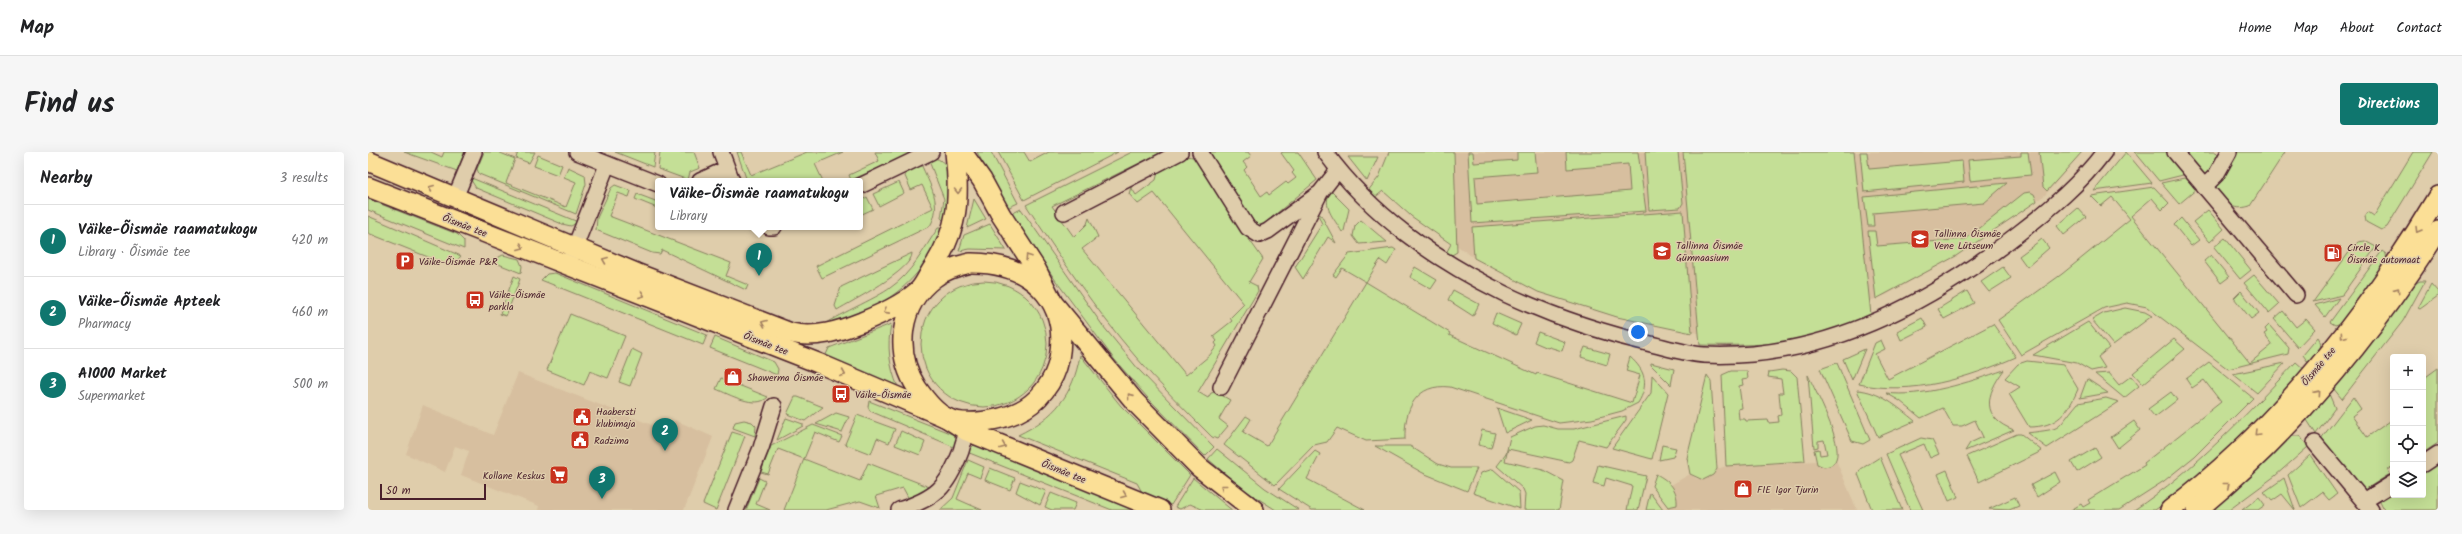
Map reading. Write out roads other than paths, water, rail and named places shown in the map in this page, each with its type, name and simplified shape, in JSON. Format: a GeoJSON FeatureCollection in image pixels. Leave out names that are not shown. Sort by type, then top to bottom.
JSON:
{"type":"FeatureCollection","features":[{"type":"Feature","properties":{"kind":"main road","name":"Õismäe tee"},"geometry":{"type":"LineString","coordinates":[[368,161],[574,248],[722,307],[800,335],[822,335],[879,315],[919,290],[943,252],[953,228],[959,196],[955,152]]}},
{"type":"Feature","properties":{"kind":"main road"},"geometry":{"type":"LineString","coordinates":[[962,152],[982,180],[1001,215],[1036,269],[1053,303],[1060,334],[1060,349],[1052,378],[1044,390],[1022,410],[973,426]]}},
{"type":"Feature","properties":{"kind":"main road","name":"Õismäe tee"},"geometry":{"type":"LineString","coordinates":[[368,187],[818,364],[947,418],[973,426],[1160,510]]}},
{"type":"Feature","properties":{"kind":"main road","name":"Õismäe tee"},"geometry":{"type":"LineString","coordinates":[[2170,510],[2230,460],[2284,407],[2338,343],[2403,255],[2438,196]]}},
{"type":"Feature","properties":{"kind":"main road","name":"Õismäe tee"},"geometry":{"type":"LineString","coordinates":[[2197,510],[2238,477],[2311,402],[2351,355],[2438,231]]}},
{"type":"Feature","properties":{"kind":"main road"},"geometry":{"type":"LineString","coordinates":[[947,418],[920,392],[910,377],[904,360],[902,342],[904,324],[919,290],[935,277],[951,268],[970,263],[990,263],[1009,267],[1026,276],[1053,303],[1135,402],[1199,467],[1253,510]]}},
{"type":"Feature","properties":{"kind":"street"},"geometry":{"type":"LineString","coordinates":[[455,198],[474,152]]}},
{"type":"Feature","properties":{"kind":"street"},"geometry":{"type":"LineString","coordinates":[[577,152],[655,183]]}},
{"type":"Feature","properties":{"kind":"street"},"geometry":{"type":"LineString","coordinates":[[714,178],[729,175],[721,152]]}},
{"type":"Feature","properties":{"kind":"street"},"geometry":{"type":"LineString","coordinates":[[863,185],[931,152]]}},
{"type":"Feature","properties":{"kind":"street"},"geometry":{"type":"LineString","coordinates":[[1064,212],[1180,152]]}},
{"type":"Feature","properties":{"kind":"street"},"geometry":{"type":"LineString","coordinates":[[1200,152],[1248,228],[1259,236],[1268,232],[1320,193]]}},
{"type":"Feature","properties":{"kind":"street"},"geometry":{"type":"LineString","coordinates":[[1325,152],[1338,170],[1360,194],[1408,237],[1460,272],[1536,308],[1583,326],[1704,355],[1777,352],[1804,347],[1875,323],[1932,293],[1984,261],[2050,209],[2089,172],[2104,152]]}},
{"type":"Feature","properties":{"kind":"street"},"geometry":{"type":"LineString","coordinates":[[2175,152],[2296,295]]}},
{"type":"Feature","properties":{"kind":"street"},"geometry":{"type":"LineString","coordinates":[[2204,187],[2216,174],[2229,152]]}},
{"type":"Feature","properties":{"kind":"street"},"geometry":{"type":"LineString","coordinates":[[567,266],[607,165]]}},
{"type":"Feature","properties":{"kind":"street"},"geometry":{"type":"LineString","coordinates":[[1221,388],[1320,193],[1338,170]]}},
{"type":"Feature","properties":{"kind":"street"},"geometry":{"type":"LineString","coordinates":[[736,510],[761,448],[774,406]]}},
{"type":"Feature","properties":{"kind":"street"},"geometry":{"type":"LineString","coordinates":[[899,510],[929,499],[941,490],[950,478],[973,426]]}},
{"type":"Feature","properties":{"kind":"street"},"geometry":{"type":"LineString","coordinates":[[2315,443],[2368,506],[2390,486]]}},
{"type":"Feature","properties":{"kind":"street"},"geometry":{"type":"LineString","coordinates":[[2426,462],[2438,454]]}},
{"type":"Feature","properties":{"kind":"place","name":"Tallinna Õismäe Vene Lütseum"},"geometry":{"type":"Point","coordinates":[1920,239]}},
{"type":"Feature","properties":{"kind":"place","name":"Tallinna Õismäe Gümnaasium"},"geometry":{"type":"Point","coordinates":[1662,251]}},
{"type":"Feature","properties":{"kind":"place","name":"Circle K Õismäe automaat"},"geometry":{"type":"Point","coordinates":[2333,253]}},
{"type":"Feature","properties":{"kind":"place","name":"Väike-Õismäe P&R"},"geometry":{"type":"Point","coordinates":[405,261]}},
{"type":"Feature","properties":{"kind":"place","name":"Väike-Õismäe raamatukogu"},"geometry":{"type":"Point","coordinates":[759,276]}},
{"type":"Feature","properties":{"kind":"place","name":"Väike-Õismäe parkla"},"geometry":{"type":"Point","coordinates":[475,300]}},
{"type":"Feature","properties":{"kind":"place","name":"Shawerma Õismäe"},"geometry":{"type":"Point","coordinates":[733,377]}},
{"type":"Feature","properties":{"kind":"place","name":"Väike-Õismäe"},"geometry":{"type":"Point","coordinates":[841,394]}},
{"type":"Feature","properties":{"kind":"place","name":"Haabersti klubimaja"},"geometry":{"type":"Point","coordinates":[582,417]}},
{"type":"Feature","properties":{"kind":"place","name":"Radzima"},"geometry":{"type":"Point","coordinates":[580,440]}},
{"type":"Feature","properties":{"kind":"place","name":"Väike-Õismäe Apteek"},"geometry":{"type":"Point","coordinates":[665,451]}},
{"type":"Feature","properties":{"kind":"place","name":"Kollane Keskus"},"geometry":{"type":"Point","coordinates":[559,475]}},
{"type":"Feature","properties":{"kind":"place","name":"FIE Igor Tjurin"},"geometry":{"type":"Point","coordinates":[1743,489]}},
{"type":"Feature","properties":{"kind":"place","name":"A1000 Market"},"geometry":{"type":"Point","coordinates":[602,499]}}]}
